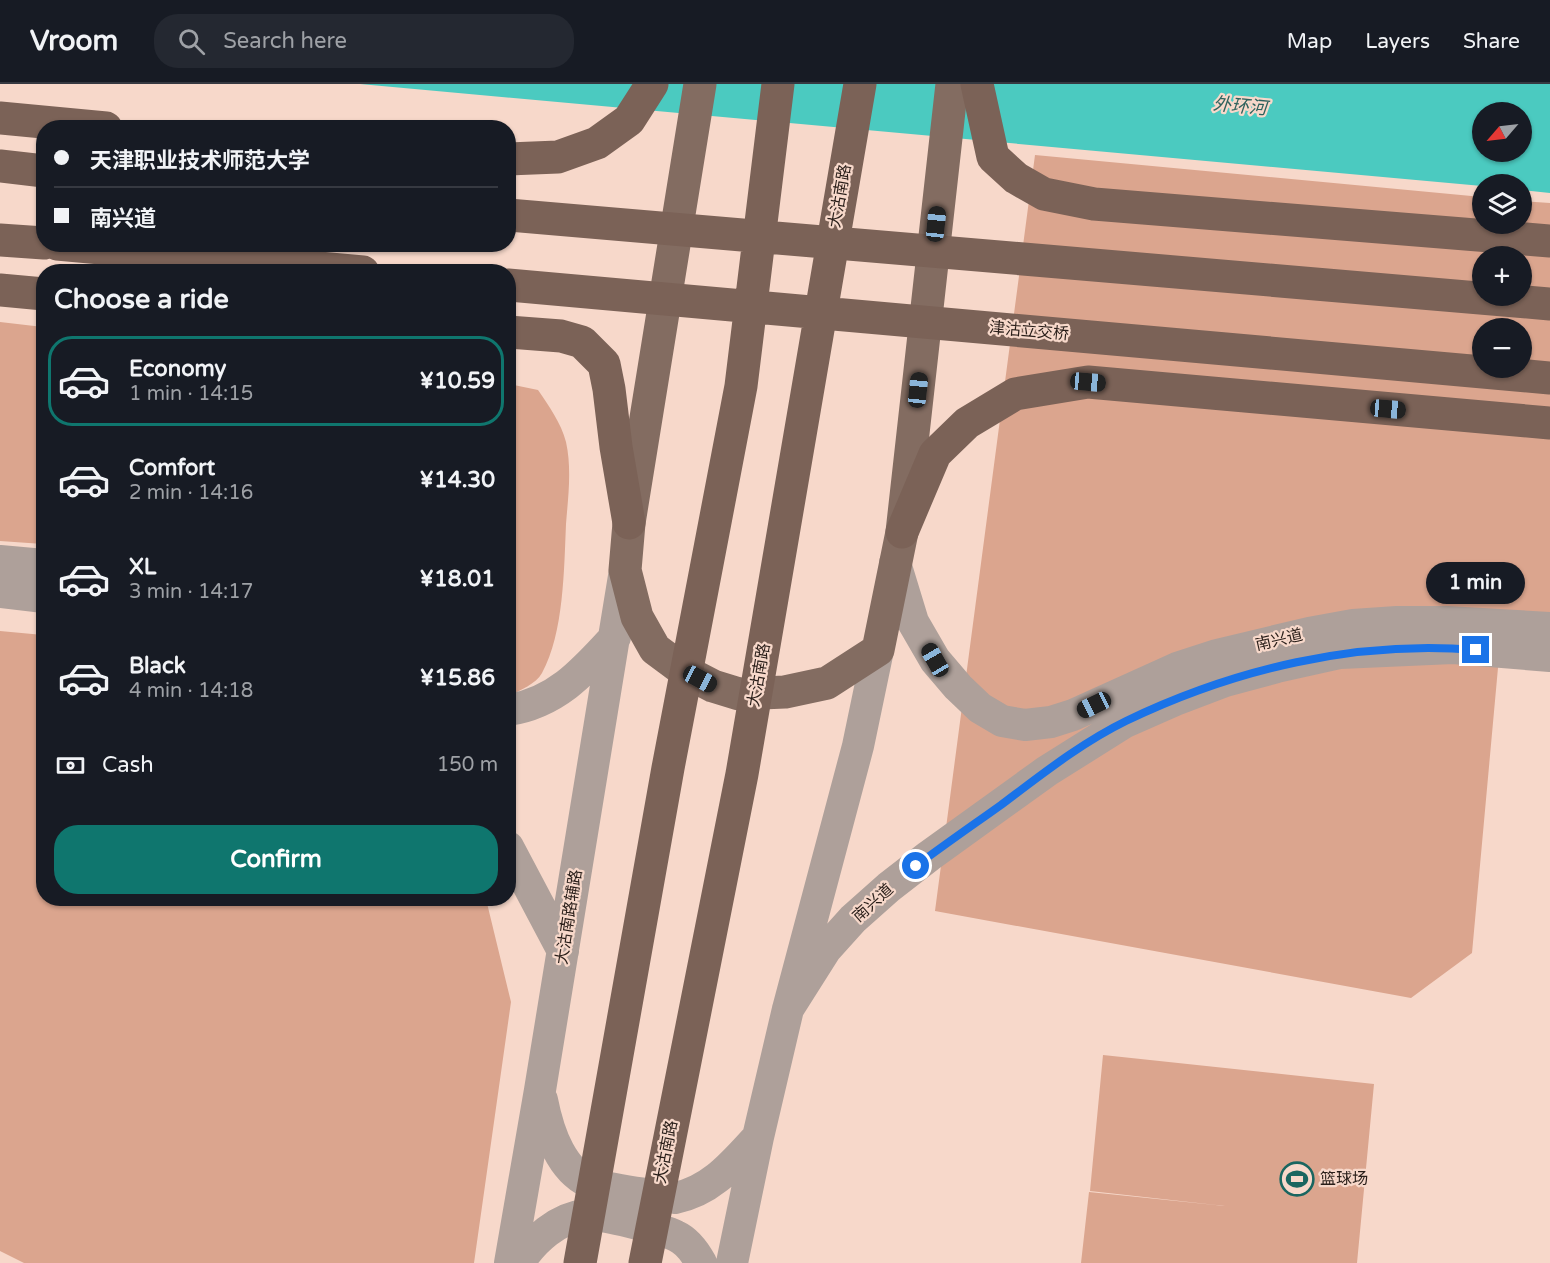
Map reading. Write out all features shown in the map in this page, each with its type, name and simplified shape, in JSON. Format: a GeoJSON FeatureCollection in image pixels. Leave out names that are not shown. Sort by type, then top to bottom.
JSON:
{"type":"FeatureCollection","features":[{"type":"Feature","properties":{"kind":"highway"},"geometry":{"type":"LineString","coordinates":[[516,159],[558,158],[597,143],[628,120],[652,84]]}},
{"type":"Feature","properties":{"kind":"highway"},"geometry":{"type":"LineString","coordinates":[[579,1263],[668,768],[741,386],[778,84]]}},
{"type":"Feature","properties":{"kind":"highway","name":"大沽南路"},"geometry":{"type":"LineString","coordinates":[[645,1263],[742,774],[860,84]]}},
{"type":"Feature","properties":{"kind":"highway"},"geometry":{"type":"LineString","coordinates":[[977,84],[993,157],[1016,178],[1044,194],[1094,204],[1550,241]]}},
{"type":"Feature","properties":{"kind":"highway"},"geometry":{"type":"LineString","coordinates":[[0,118],[36,121]]}},
{"type":"Feature","properties":{"kind":"highway"},"geometry":{"type":"LineString","coordinates":[[0,166],[36,170]]}},
{"type":"Feature","properties":{"kind":"highway"},"geometry":{"type":"LineString","coordinates":[[516,215],[1550,304]]}},
{"type":"Feature","properties":{"kind":"highway"},"geometry":{"type":"LineString","coordinates":[[0,240],[36,242]]}},
{"type":"Feature","properties":{"kind":"highway"},"geometry":{"type":"LineString","coordinates":[[146,252],[278,264]]}},
{"type":"Feature","properties":{"kind":"highway","name":"津沽立交桥"},"geometry":{"type":"LineString","coordinates":[[516,286],[1550,378]]}},
{"type":"Feature","properties":{"kind":"highway"},"geometry":{"type":"LineString","coordinates":[[0,290],[36,293]]}},
{"type":"Feature","properties":{"kind":"highway"},"geometry":{"type":"LineString","coordinates":[[516,333],[561,336],[582,342],[604,364],[609,388],[615,447],[629,523]]}},
{"type":"Feature","properties":{"kind":"highway"},"geometry":{"type":"LineString","coordinates":[[902,532],[935,454],[967,423],[1016,394],[1088,382],[1550,423]]}},
{"type":"Feature","properties":{"kind":"main road"},"geometry":{"type":"LineString","coordinates":[[700,84],[629,523],[625,570],[637,617],[655,649],[686,672],[713,686],[739,694],[785,692],[827,683],[878,650],[902,532],[952,84]]}},
{"type":"Feature","properties":{"kind":"street"},"geometry":{"type":"LineString","coordinates":[[0,561],[36,564]]}},
{"type":"Feature","properties":{"kind":"street","name":"南兴道"},"geometry":{"type":"LineString","coordinates":[[895,564],[913,622],[935,660],[980,708],[1002,721],[1025,725],[1051,722],[1073,715],[1177,668],[1217,655],[1309,633],[1353,625],[1397,622],[1448,622],[1550,628]]}},
{"type":"Feature","properties":{"kind":"street","name":"大沽南路辅路"},"geometry":{"type":"LineString","coordinates":[[510,1263],[625,570]]}},
{"type":"Feature","properties":{"kind":"street"},"geometry":{"type":"LineString","coordinates":[[0,592],[36,596]]}},
{"type":"Feature","properties":{"kind":"street"},"geometry":{"type":"LineString","coordinates":[[516,708],[545,700],[559,692],[581,675],[615,637]]}},
{"type":"Feature","properties":{"kind":"street","name":"南兴道"},"geometry":{"type":"LineString","coordinates":[[788,1009],[826,949],[889,887],[1047,771],[1125,722],[1225,681],[1340,653],[1453,648],[1550,656]]}},
{"type":"Feature","properties":{"kind":"street"},"geometry":{"type":"LineString","coordinates":[[732,1263],[788,1009],[858,746],[878,650]]}},
{"type":"Feature","properties":{"kind":"street"},"geometry":{"type":"LineString","coordinates":[[516,862],[563,951]]}},
{"type":"Feature","properties":{"kind":"street"},"geometry":{"type":"LineString","coordinates":[[540,1090],[546,1122],[554,1143],[577,1173],[595,1185],[675,1198],[687,1196],[716,1180],[758,1137]]}},
{"type":"Feature","properties":{"kind":"street"},"geometry":{"type":"LineString","coordinates":[[519,1263],[546,1233],[564,1221],[587,1214],[638,1223],[676,1236],[689,1246],[701,1263]]}},
{"type":"Feature","properties":{"kind":"shaded area"},"geometry":{"type":"Polygon","coordinates":[[[1035,155],[1472,196],[1472,234],[1532,234],[1532,202],[1550,203],[1550,616],[1503,613],[1472,953],[1411,998],[935,911],[1035,155]]]}},
{"type":"Feature","properties":{"kind":"shaded area"},"geometry":{"type":"Polygon","coordinates":[[[0,322],[36,326],[36,544],[0,541],[0,322]]]}},
{"type":"Feature","properties":{"kind":"shaded area"},"geometry":{"type":"Polygon","coordinates":[[[516,385],[538,390],[554,415],[566,442],[569,473],[559,620],[555,639],[542,673],[516,692],[516,385]]]}},
{"type":"Feature","properties":{"kind":"shaded area"},"geometry":{"type":"Polygon","coordinates":[[[0,631],[36,634],[36,906],[488,906],[511,1002],[474,1263],[24,1263],[0,1251],[0,631]]]}},
{"type":"Feature","properties":{"kind":"shaded area"},"geometry":{"type":"Polygon","coordinates":[[[1103,1055],[1374,1084],[1357,1263],[1081,1263],[1089,1192],[1225,1206],[1090,1191],[1103,1055]]]}},
{"type":"Feature","properties":{"kind":"water","name":"外环河"},"geometry":{"type":"Polygon","coordinates":[[[360,84],[1550,84],[1550,193],[1532,191],[1532,174],[1472,174],[1472,185],[360,84]]]}},
{"type":"Feature","properties":{"kind":"place","name":"篮球场"},"geometry":{"type":"Point","coordinates":[1297,1179]}},
{"type":"Feature","properties":{"kind":"route"},"geometry":{"type":"LineString","coordinates":[[916,866],[1077,750],[1125,722],[1175,700],[1225,681],[1340,653],[1401,649],[1476,650]]}}]}
